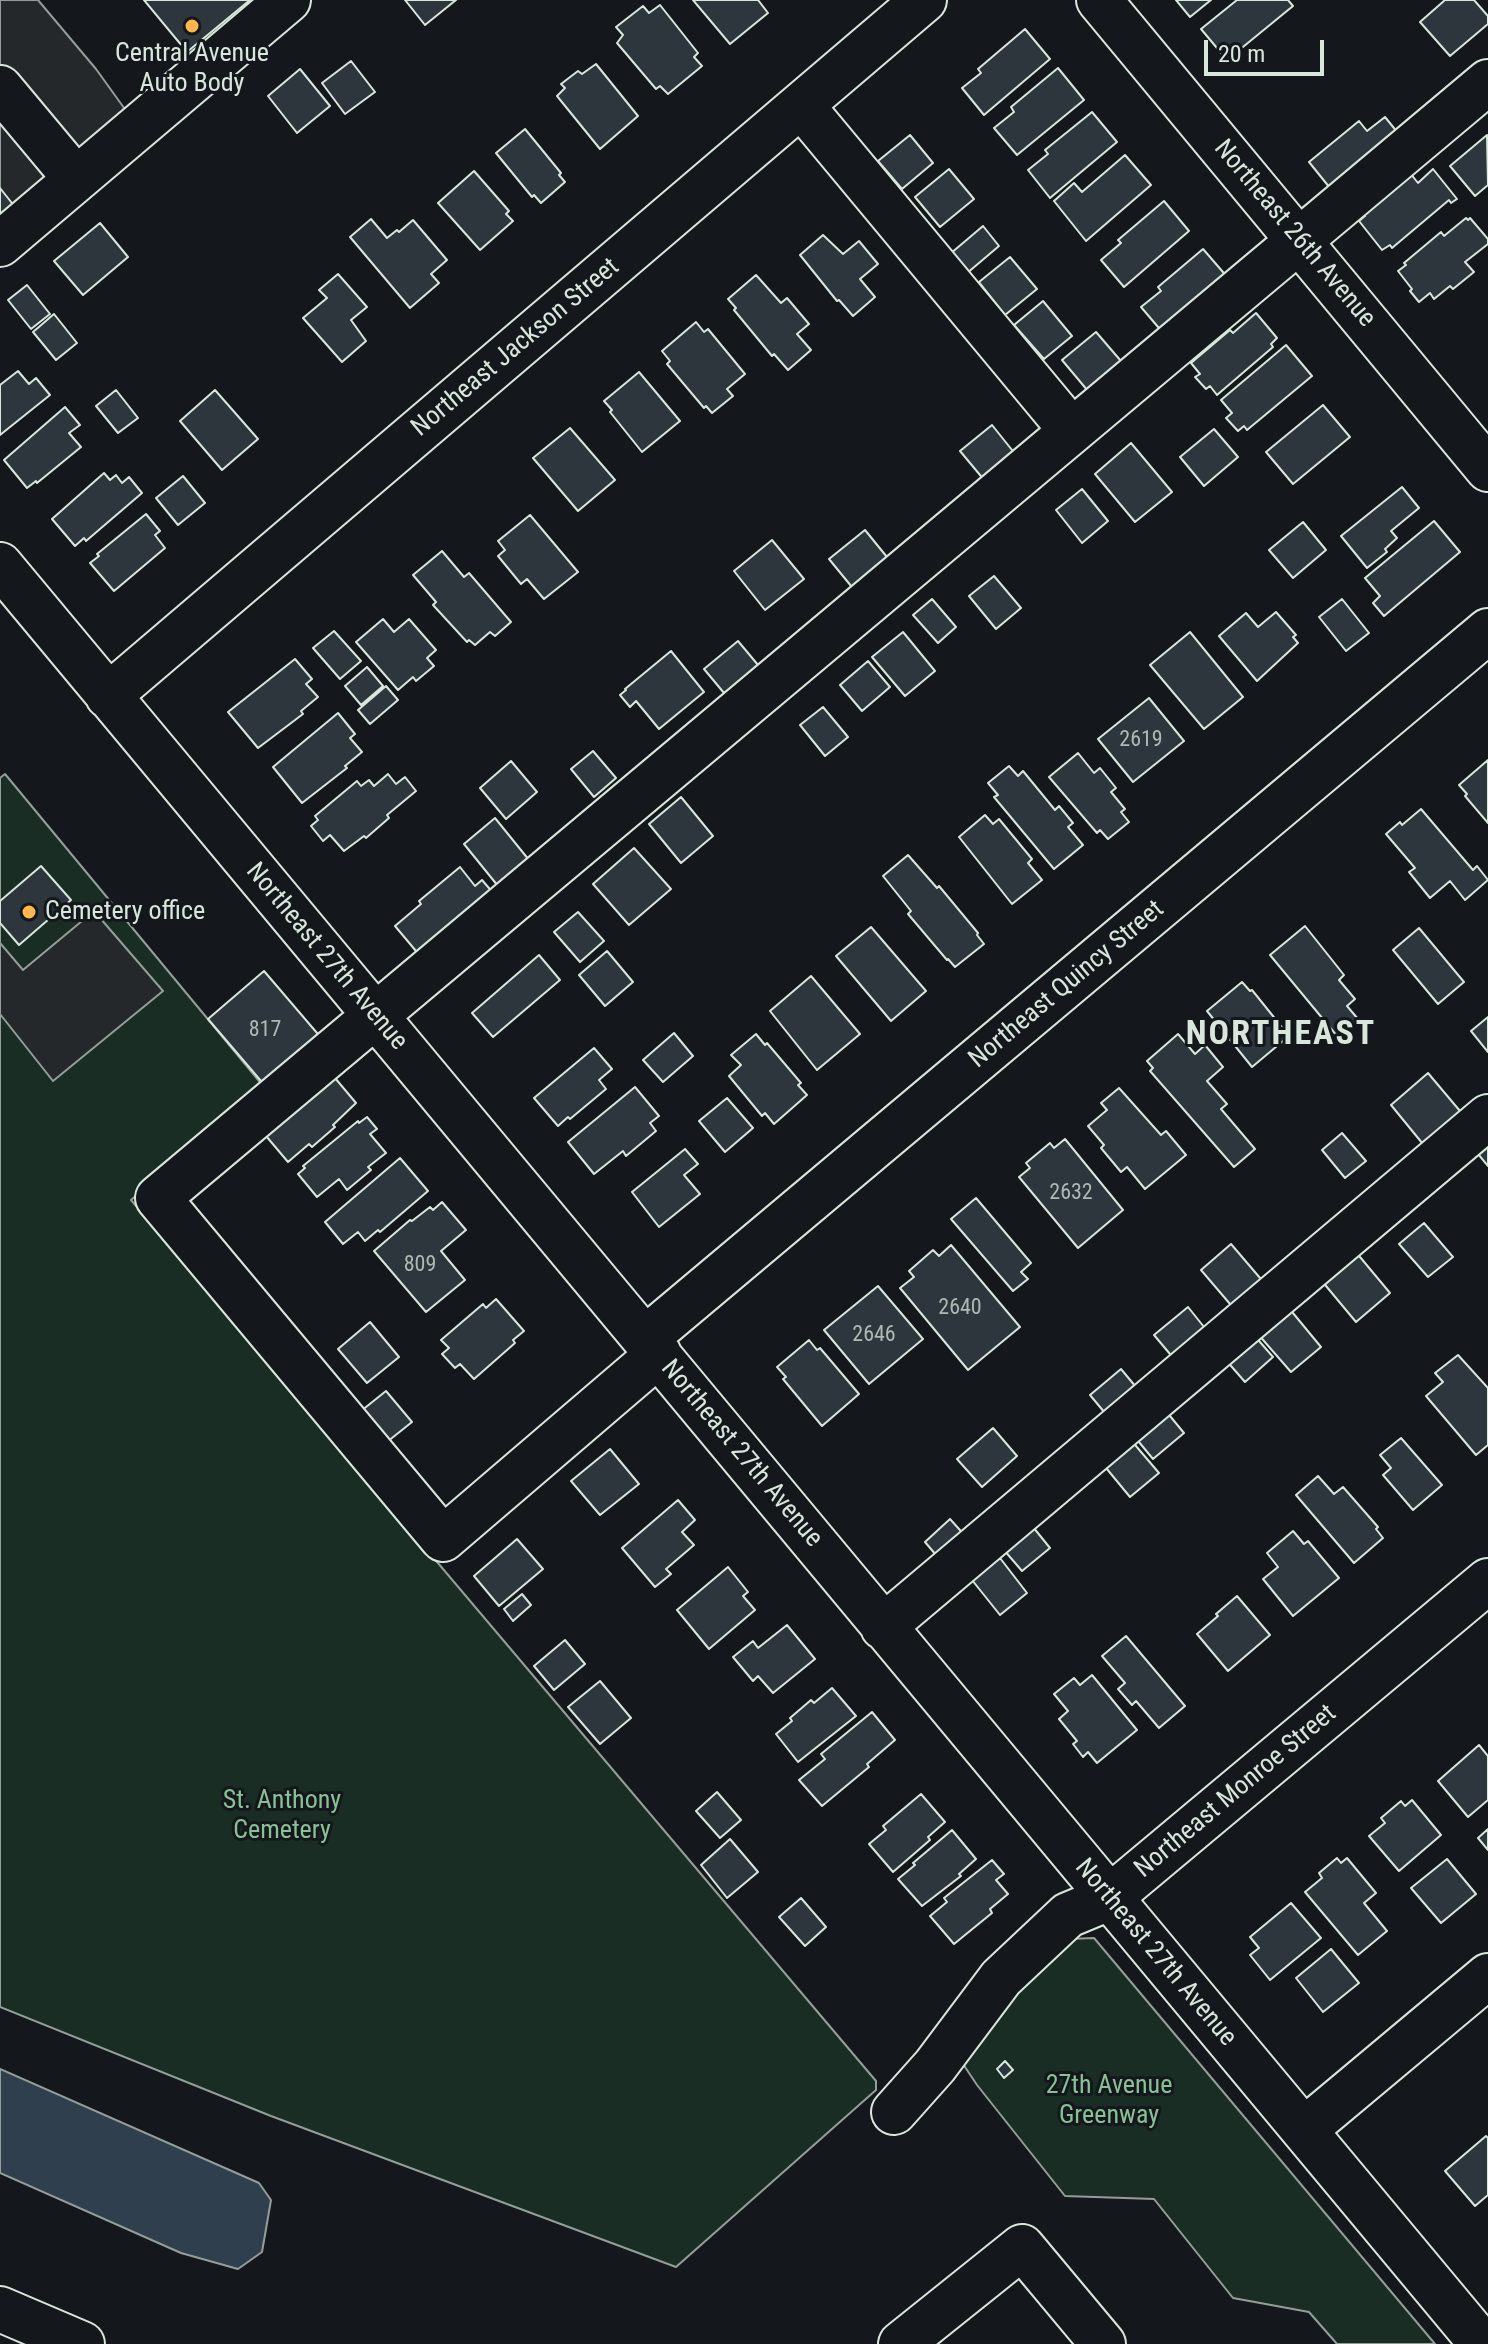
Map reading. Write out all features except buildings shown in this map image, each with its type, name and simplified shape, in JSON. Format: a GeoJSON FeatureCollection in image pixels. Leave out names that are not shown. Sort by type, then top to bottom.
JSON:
{"type":"FeatureCollection","features":[{"type":"Feature","properties":{"kind":"street"},"geometry":{"type":"LineString","coordinates":[[0,244],[288,0]]}},
{"type":"Feature","properties":{"kind":"street","name":"Northeast Jackson Street"},"geometry":{"type":"LineString","coordinates":[[108,696],[924,0]]}},
{"type":"Feature","properties":{"kind":"street","name":"Northeast 26th Avenue"},"geometry":{"type":"LineString","coordinates":[[1099,0],[1488,469]]}},
{"type":"Feature","properties":{"kind":"street"},"geometry":{"type":"LineString","coordinates":[[375,1016],[1488,82]]}},
{"type":"Feature","properties":{"kind":"street"},"geometry":{"type":"LineString","coordinates":[[0,88],[76,179]]}},
{"type":"Feature","properties":{"kind":"street"},"geometry":{"type":"LineString","coordinates":[[801,105],[1072,431]]}},
{"type":"Feature","properties":{"kind":"street","name":"Northeast 27th Avenue"},"geometry":{"type":"LineString","coordinates":[[0,565],[1482,2344]]}},
{"type":"Feature","properties":{"kind":"street","name":"Northeast Quincy Street"},"geometry":{"type":"LineString","coordinates":[[375,1016],[158,1198],[443,1539],[652,1346],[1488,631]]}},
{"type":"Feature","properties":{"kind":"street"},"geometry":{"type":"LineString","coordinates":[[883,1627],[1488,1117]]}},
{"type":"Feature","properties":{"kind":"street","name":"Northeast Monroe Street"},"geometry":{"type":"LineString","coordinates":[[894,2112],[935,2066],[1001,1978],[1068,1915],[1109,1898],[1488,1581]]}},
{"type":"Feature","properties":{"kind":"street"},"geometry":{"type":"LineString","coordinates":[[1304,2130],[1488,1976]]}},
{"type":"Feature","properties":{"kind":"street"},"geometry":{"type":"LineString","coordinates":[[901,2344],[1022,2247],[1103,2344]]}},
{"type":"Feature","properties":{"kind":"street"},"geometry":{"type":"LineString","coordinates":[[0,2309],[82,2344]]}},
{"type":"Feature","properties":{"kind":"green space","name":"St. Anthony Cemetery"},"geometry":{"type":"Polygon","coordinates":[[[5,774],[264,1087],[131,1200],[876,2081],[876,2090],[676,2267],[271,2116],[0,2007],[0,778],[5,774]]]}},
{"type":"Feature","properties":{"kind":"green space","name":"27th Avenue Greenway"},"geometry":{"type":"Polygon","coordinates":[[[1094,1938],[1435,2344],[1337,2344],[1309,2312],[1233,2298],[1154,2199],[1065,2196],[959,2058],[1010,1996],[1068,1939],[1094,1938]]]}},
{"type":"Feature","properties":{"kind":"shaded area"},"geometry":{"type":"Polygon","coordinates":[[[0,0],[38,0],[96,69],[132,119],[0,229],[0,0]]]}},
{"type":"Feature","properties":{"kind":"shaded area"},"geometry":{"type":"Polygon","coordinates":[[[94,911],[163,991],[53,1081],[0,1014],[0,943],[23,970],[94,911]]]}},
{"type":"Feature","properties":{"kind":"water"},"geometry":{"type":"Polygon","coordinates":[[[0,2069],[259,2183],[271,2200],[262,2252],[238,2269],[181,2253],[0,2173],[0,2069]]]}},
{"type":"Feature","properties":{"kind":"place","name":"Central Avenue Auto Body"},"geometry":{"type":"Point","coordinates":[192,26]}},
{"type":"Feature","properties":{"kind":"place","name":"Cemetery office"},"geometry":{"type":"Point","coordinates":[29,912]}},
{"type":"Feature","properties":{"kind":"district","name":"NORTHEAST"},"geometry":{"type":"Point","coordinates":[1281,1035]}}]}
